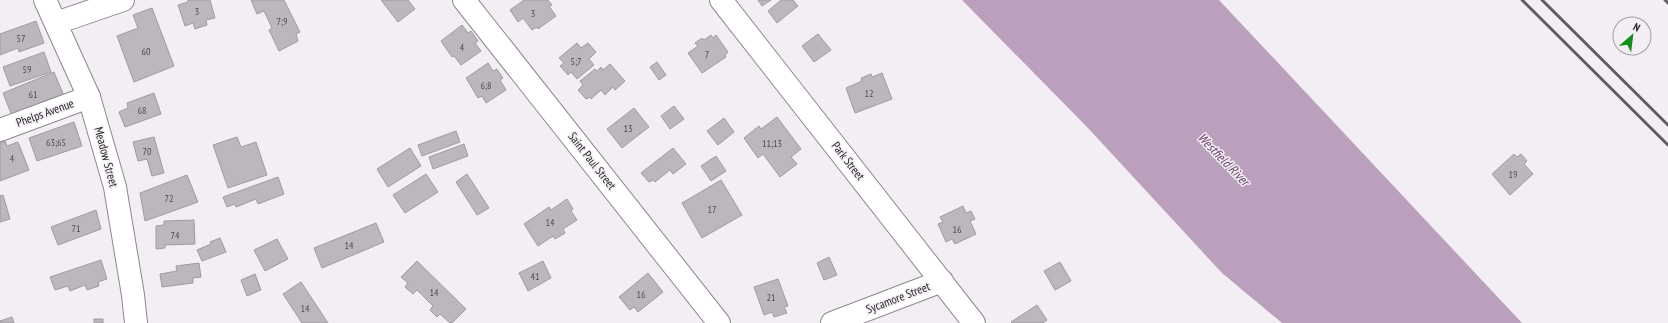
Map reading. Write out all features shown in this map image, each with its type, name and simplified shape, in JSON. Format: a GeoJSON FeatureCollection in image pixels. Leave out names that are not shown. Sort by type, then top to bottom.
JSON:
{"type":"FeatureCollection","features":[{"type":"Feature","properties":{"kind":"street","name":"Meadow Street"},"geometry":{"type":"LineString","coordinates":[[45,0],[89,97],[115,187],[133,295],[136,323]]}},
{"type":"Feature","properties":{"kind":"street"},"geometry":{"type":"LineString","coordinates":[[56,23],[123,0]]}},
{"type":"Feature","properties":{"kind":"street","name":"Saint Paul Street"},"geometry":{"type":"LineString","coordinates":[[464,0],[719,323]]}},
{"type":"Feature","properties":{"kind":"street","name":"Park Street"},"geometry":{"type":"LineString","coordinates":[[721,0],[974,323]]}},
{"type":"Feature","properties":{"kind":"street","name":"Phelps Avenue"},"geometry":{"type":"LineString","coordinates":[[0,130],[89,97]]}},
{"type":"Feature","properties":{"kind":"street","name":"Sycamore Street"},"geometry":{"type":"LineString","coordinates":[[832,323],[942,282]]}},
{"type":"Feature","properties":{"kind":"water","name":"Westfield River"},"geometry":{"type":"Polygon","coordinates":[[[962,0],[1219,0],[1522,323],[1282,323],[1222,273],[1088,128],[962,0]]]}},
{"type":"Feature","properties":{"kind":"building"},"geometry":{"type":"Polygon","coordinates":[[[188,0],[210,0],[215,18],[206,20],[207,25],[195,29],[193,23],[185,26],[178,5],[188,2],[188,0]]]}},
{"type":"Feature","properties":{"kind":"building"},"geometry":{"type":"Polygon","coordinates":[[[251,0],[284,0],[300,32],[296,34],[298,41],[279,51],[269,30],[272,28],[264,11],[257,14],[251,0]]]}},
{"type":"Feature","properties":{"kind":"building"},"geometry":{"type":"Polygon","coordinates":[[[381,0],[408,0],[415,9],[398,22],[381,0]]]}},
{"type":"Feature","properties":{"kind":"building"},"geometry":{"type":"Polygon","coordinates":[[[524,0],[548,0],[552,5],[549,6],[556,16],[538,29],[537,27],[532,30],[523,18],[518,22],[510,10],[524,0]]]}},
{"type":"Feature","properties":{"kind":"building"},"geometry":{"type":"Polygon","coordinates":[[[758,0],[771,0],[762,6],[758,0]]]}},
{"type":"Feature","properties":{"kind":"building"},"geometry":{"type":"Polygon","coordinates":[[[781,0],[793,0],[798,6],[777,23],[768,11],[781,0]]]}},
{"type":"Feature","properties":{"kind":"building"},"geometry":{"type":"Polygon","coordinates":[[[152,8],[174,66],[134,82],[117,36],[138,28],[133,15],[152,8]]]}},
{"type":"Feature","properties":{"kind":"building"},"geometry":{"type":"Polygon","coordinates":[[[36,21],[44,43],[19,52],[18,48],[0,55],[0,34],[36,21]]]}},
{"type":"Feature","properties":{"kind":"building"},"geometry":{"type":"Polygon","coordinates":[[[462,25],[468,33],[471,31],[478,41],[475,43],[481,51],[461,65],[454,56],[452,57],[441,41],[462,25]]]}},
{"type":"Feature","properties":{"kind":"building"},"geometry":{"type":"Polygon","coordinates":[[[818,34],[831,50],[814,62],[802,46],[818,34]]]}},
{"type":"Feature","properties":{"kind":"building"},"geometry":{"type":"Polygon","coordinates":[[[711,35],[713,38],[716,35],[728,52],[725,55],[726,57],[702,73],[688,53],[698,46],[695,43],[702,38],[704,40],[711,35]]]}},
{"type":"Feature","properties":{"kind":"building"},"geometry":{"type":"Polygon","coordinates":[[[577,43],[581,48],[588,43],[596,52],[589,59],[594,65],[577,79],[571,72],[568,75],[560,66],[564,63],[559,58],[577,43]]]}},
{"type":"Feature","properties":{"kind":"building"},"geometry":{"type":"Polygon","coordinates":[[[44,52],[51,72],[10,86],[3,67],[44,52]]]}},
{"type":"Feature","properties":{"kind":"building"},"geometry":{"type":"Polygon","coordinates":[[[657,62],[666,75],[659,80],[650,67],[657,62]]]}},
{"type":"Feature","properties":{"kind":"building"},"geometry":{"type":"Polygon","coordinates":[[[488,63],[493,71],[497,69],[503,78],[500,80],[506,90],[486,103],[482,96],[478,98],[466,78],[488,63]]]}},
{"type":"Feature","properties":{"kind":"building"},"geometry":{"type":"Polygon","coordinates":[[[610,64],[625,81],[615,90],[613,87],[605,95],[601,90],[591,99],[590,97],[586,99],[578,90],[583,85],[580,81],[595,69],[597,71],[601,67],[603,70],[610,64]]]}},
{"type":"Feature","properties":{"kind":"building"},"geometry":{"type":"Polygon","coordinates":[[[54,72],[64,96],[12,116],[3,93],[54,72]]]}},
{"type":"Feature","properties":{"kind":"building"},"geometry":{"type":"Polygon","coordinates":[[[882,73],[892,99],[855,113],[846,88],[862,81],[861,78],[871,74],[872,77],[882,73]]]}},
{"type":"Feature","properties":{"kind":"building"},"geometry":{"type":"Polygon","coordinates":[[[154,93],[161,114],[125,127],[119,112],[128,108],[127,103],[154,93]]]}},
{"type":"Feature","properties":{"kind":"building"},"geometry":{"type":"Polygon","coordinates":[[[674,106],[684,119],[670,129],[661,116],[674,106]]]}},
{"type":"Feature","properties":{"kind":"building"},"geometry":{"type":"Polygon","coordinates":[[[634,108],[649,127],[622,148],[607,129],[634,108]]]}},
{"type":"Feature","properties":{"kind":"building"},"geometry":{"type":"Polygon","coordinates":[[[777,117],[801,149],[791,157],[797,164],[780,177],[763,154],[758,158],[744,138],[759,126],[761,129],[777,117]]]}},
{"type":"Feature","properties":{"kind":"building"},"geometry":{"type":"Polygon","coordinates":[[[724,118],[734,132],[718,145],[707,131],[724,118]]]}},
{"type":"Feature","properties":{"kind":"building"},"geometry":{"type":"Polygon","coordinates":[[[74,122],[82,146],[37,161],[29,138],[74,122]]]}},
{"type":"Feature","properties":{"kind":"building"},"geometry":{"type":"Polygon","coordinates":[[[456,131],[460,142],[422,156],[418,145],[456,131]]]}},
{"type":"Feature","properties":{"kind":"building"},"geometry":{"type":"Polygon","coordinates":[[[154,137],[164,173],[152,176],[147,159],[138,161],[133,142],[154,137]]]}},
{"type":"Feature","properties":{"kind":"building"},"geometry":{"type":"Polygon","coordinates":[[[237,137],[241,147],[256,142],[267,175],[228,188],[213,145],[237,137]]]}},
{"type":"Feature","properties":{"kind":"building"},"geometry":{"type":"Polygon","coordinates":[[[5,141],[7,146],[18,142],[29,170],[0,181],[0,143],[5,141]]]}},
{"type":"Feature","properties":{"kind":"building"},"geometry":{"type":"Polygon","coordinates":[[[464,144],[468,156],[433,169],[429,157],[464,144]]]}},
{"type":"Feature","properties":{"kind":"building"},"geometry":{"type":"Polygon","coordinates":[[[410,148],[421,166],[388,187],[377,169],[410,148]]]}},
{"type":"Feature","properties":{"kind":"building"},"geometry":{"type":"Polygon","coordinates":[[[673,148],[686,164],[673,174],[670,170],[655,182],[653,180],[649,182],[641,173],[673,148]]]}},
{"type":"Feature","properties":{"kind":"building"},"geometry":{"type":"Polygon","coordinates":[[[1514,154],[1517,157],[1521,154],[1527,161],[1524,164],[1533,174],[1510,195],[1492,174],[1514,154]]]}},
{"type":"Feature","properties":{"kind":"building"},"geometry":{"type":"Polygon","coordinates":[[[716,156],[726,171],[711,181],[701,166],[716,156]]]}},
{"type":"Feature","properties":{"kind":"building"},"geometry":{"type":"Polygon","coordinates":[[[426,174],[438,192],[405,213],[393,195],[426,174]]]}},
{"type":"Feature","properties":{"kind":"building"},"geometry":{"type":"Polygon","coordinates":[[[467,174],[489,208],[477,215],[456,182],[467,174]]]}},
{"type":"Feature","properties":{"kind":"building"},"geometry":{"type":"Polygon","coordinates":[[[187,175],[198,202],[145,221],[140,193],[187,175]]]}},
{"type":"Feature","properties":{"kind":"building"},"geometry":{"type":"Polygon","coordinates":[[[278,177],[284,194],[258,204],[256,199],[236,207],[235,204],[227,207],[223,197],[278,177]]]}},
{"type":"Feature","properties":{"kind":"building"},"geometry":{"type":"Polygon","coordinates":[[[721,180],[742,215],[702,238],[682,203],[721,180]]]}},
{"type":"Feature","properties":{"kind":"building"},"geometry":{"type":"Polygon","coordinates":[[[3,195],[10,219],[0,222],[0,196],[3,195]]]}},
{"type":"Feature","properties":{"kind":"building"},"geometry":{"type":"Polygon","coordinates":[[[567,199],[573,209],[571,211],[577,220],[563,229],[565,233],[555,239],[553,236],[538,246],[524,224],[549,207],[551,210],[567,199]]]}},
{"type":"Feature","properties":{"kind":"building"},"geometry":{"type":"Polygon","coordinates":[[[963,206],[966,213],[971,211],[975,219],[970,221],[976,234],[955,244],[952,239],[946,242],[938,224],[943,222],[940,217],[963,206]]]}},
{"type":"Feature","properties":{"kind":"building"},"geometry":{"type":"Polygon","coordinates":[[[96,210],[101,229],[58,245],[51,227],[96,210]]]}},
{"type":"Feature","properties":{"kind":"building"},"geometry":{"type":"Polygon","coordinates":[[[194,220],[195,244],[165,245],[165,248],[156,249],[156,226],[164,225],[164,221],[194,220]]]}},
{"type":"Feature","properties":{"kind":"building"},"geometry":{"type":"Polygon","coordinates":[[[376,223],[384,242],[322,268],[314,248],[376,223]]]}},
{"type":"Feature","properties":{"kind":"building"},"geometry":{"type":"Polygon","coordinates":[[[220,238],[226,252],[202,261],[197,250],[220,238]]]}},
{"type":"Feature","properties":{"kind":"building"},"geometry":{"type":"Polygon","coordinates":[[[277,239],[288,259],[265,271],[254,250],[277,239]]]}},
{"type":"Feature","properties":{"kind":"building"},"geometry":{"type":"Polygon","coordinates":[[[829,257],[837,275],[824,280],[817,263],[829,257]]]}},
{"type":"Feature","properties":{"kind":"building"},"geometry":{"type":"Polygon","coordinates":[[[101,260],[107,279],[98,282],[99,286],[87,290],[85,285],[70,291],[68,286],[55,290],[50,277],[101,260]]]}},
{"type":"Feature","properties":{"kind":"building"},"geometry":{"type":"Polygon","coordinates":[[[417,261],[466,309],[452,323],[440,314],[437,317],[430,310],[433,306],[417,290],[413,294],[405,287],[408,283],[401,277],[417,261]]]}},
{"type":"Feature","properties":{"kind":"building"},"geometry":{"type":"Polygon","coordinates":[[[543,261],[551,278],[528,291],[519,273],[543,261]]]}},
{"type":"Feature","properties":{"kind":"building"},"geometry":{"type":"Polygon","coordinates":[[[1060,262],[1071,281],[1055,290],[1044,271],[1060,262]]]}},
{"type":"Feature","properties":{"kind":"building"},"geometry":{"type":"Polygon","coordinates":[[[199,263],[201,277],[193,278],[193,283],[162,287],[160,274],[177,271],[176,266],[199,263]]]}},
{"type":"Feature","properties":{"kind":"building"},"geometry":{"type":"Polygon","coordinates":[[[648,273],[663,292],[638,312],[634,307],[630,310],[619,297],[648,273]]]}},
{"type":"Feature","properties":{"kind":"building"},"geometry":{"type":"Polygon","coordinates":[[[255,274],[261,290],[247,296],[241,280],[255,274]]]}},
{"type":"Feature","properties":{"kind":"building"},"geometry":{"type":"Polygon","coordinates":[[[778,279],[788,306],[784,307],[787,313],[774,317],[772,312],[764,315],[754,287],[778,279]]]}},
{"type":"Feature","properties":{"kind":"building"},"geometry":{"type":"Polygon","coordinates":[[[301,282],[328,323],[302,323],[283,294],[301,282]]]}},
{"type":"Feature","properties":{"kind":"building"},"geometry":{"type":"Polygon","coordinates":[[[1037,305],[1047,320],[1043,323],[1011,322],[1037,305]]]}},
{"type":"Feature","properties":{"kind":"building"},"geometry":{"type":"Polygon","coordinates":[[[12,317],[14,323],[0,323],[0,321],[12,317]]]}},
{"type":"Feature","properties":{"kind":"building"},"geometry":{"type":"Polygon","coordinates":[[[94,319],[103,319],[103,323],[94,323],[94,319]]]}},
{"type":"Feature","properties":{"kind":"railway"},"geometry":{"type":"LineString","coordinates":[[1522,0],[1668,145]]}},
{"type":"Feature","properties":{"kind":"railway"},"geometry":{"type":"LineString","coordinates":[[1542,0],[1668,125]]}},
{"type":"Feature","properties":{"kind":"railway"},"geometry":{"type":"LineString","coordinates":[[1665,0],[1668,3]]}}]}
